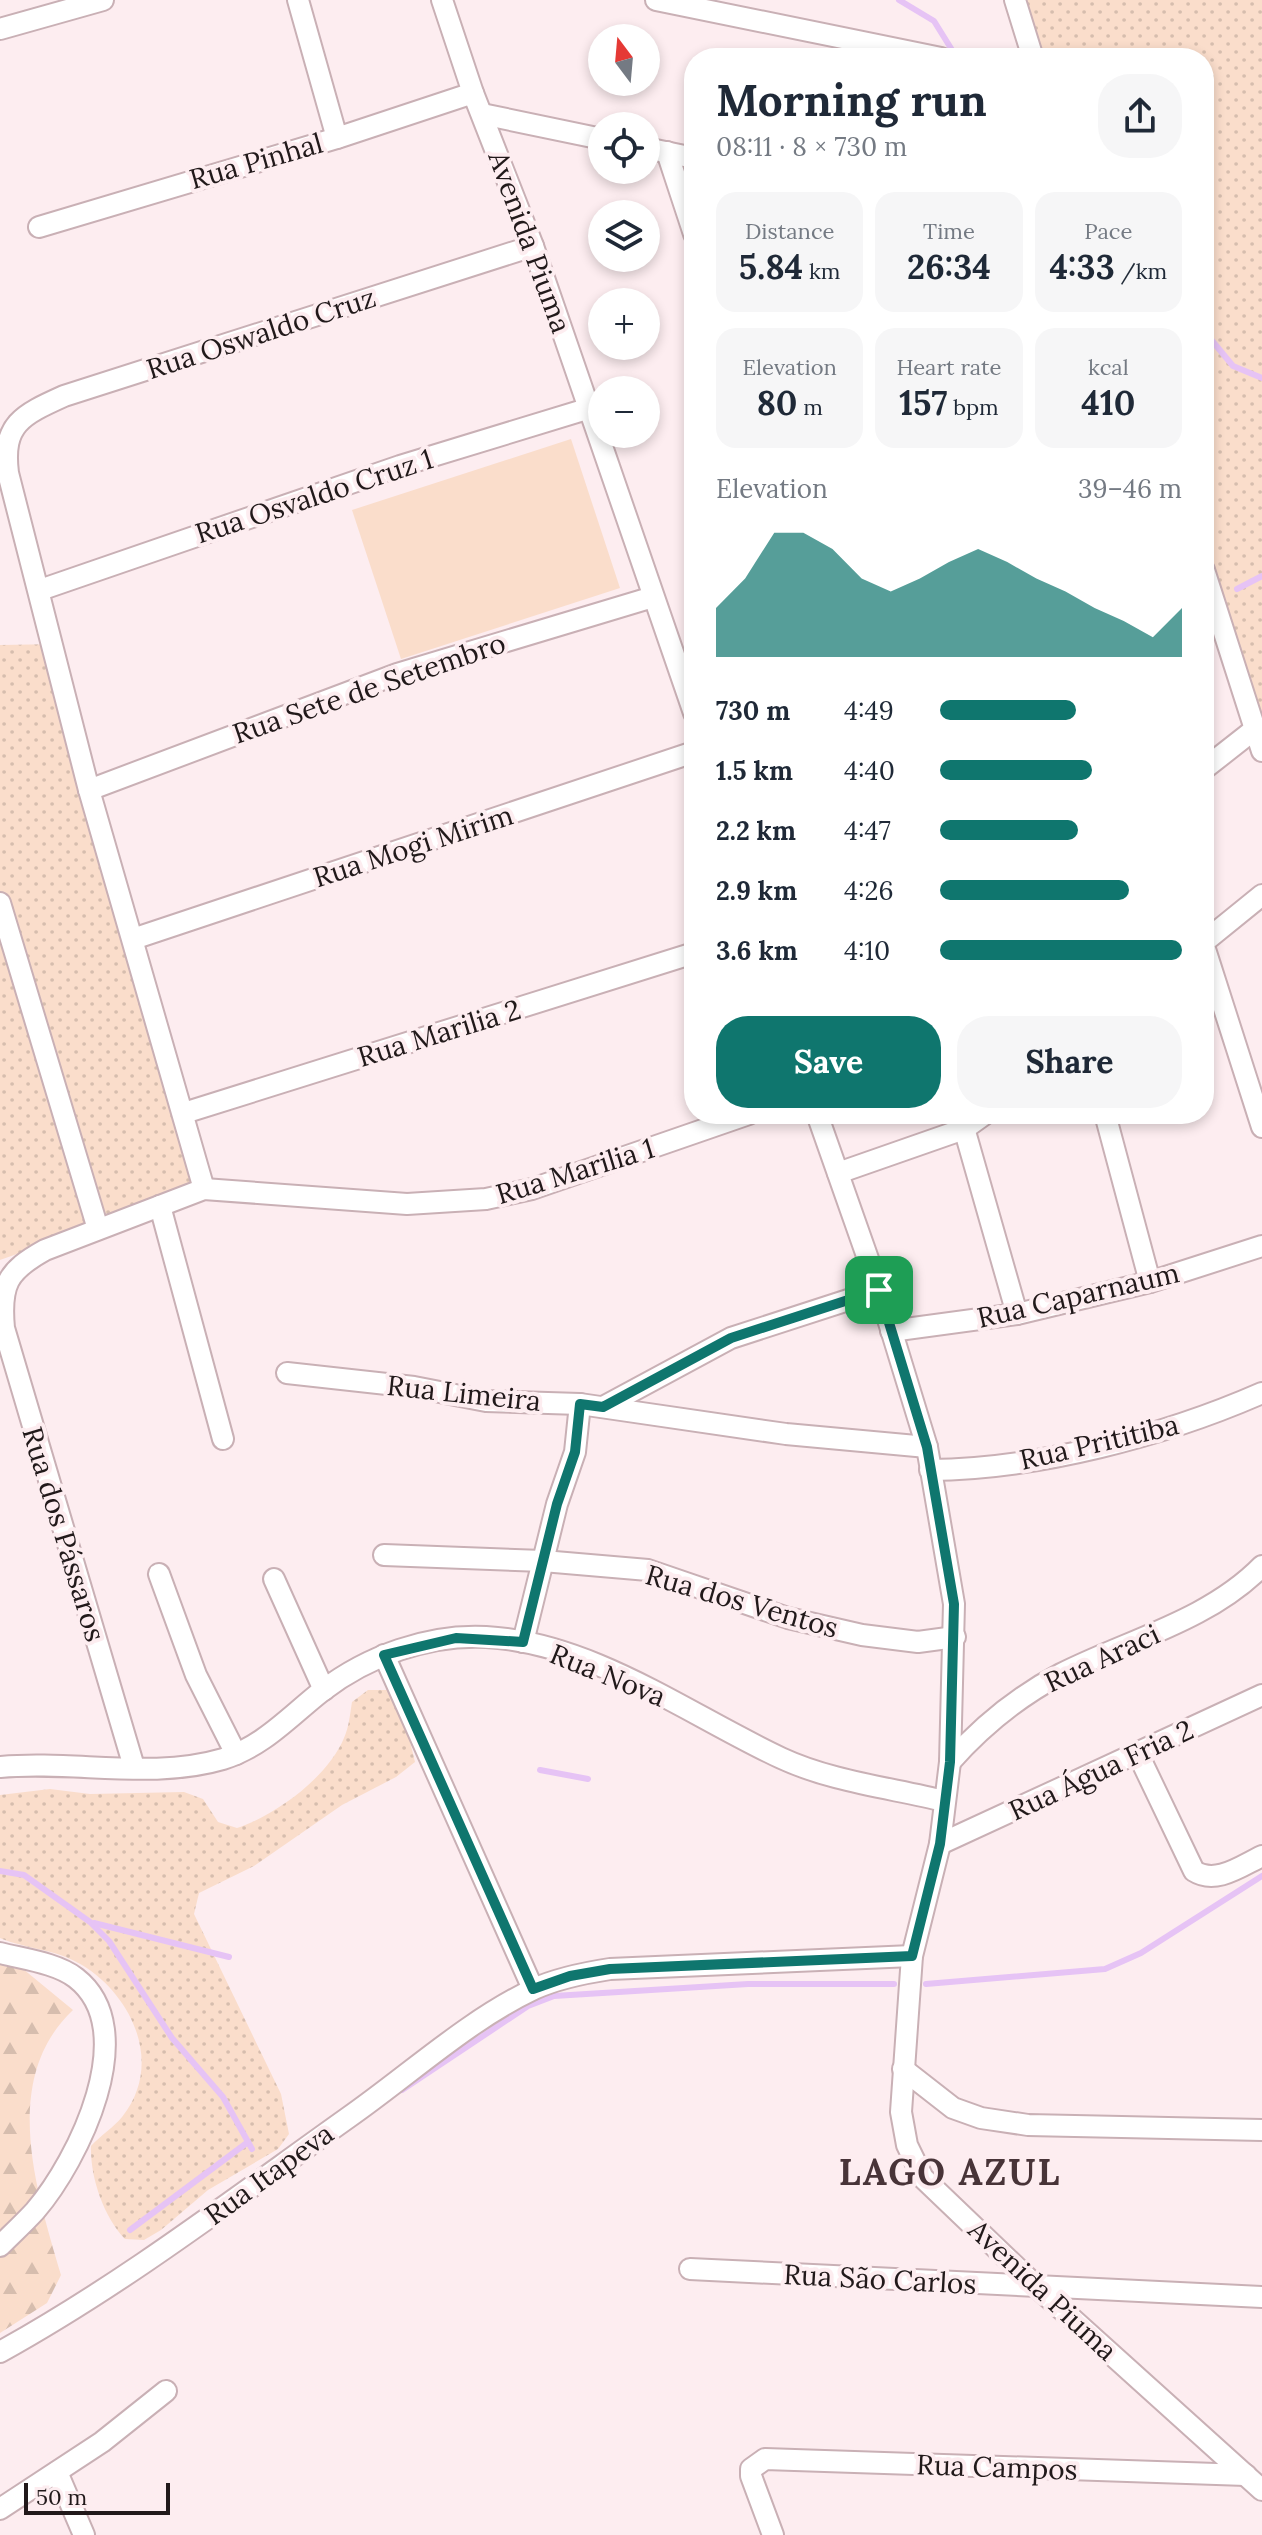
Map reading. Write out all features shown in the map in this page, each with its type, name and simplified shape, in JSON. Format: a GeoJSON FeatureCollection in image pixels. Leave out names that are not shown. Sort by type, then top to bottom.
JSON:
{"type":"FeatureCollection","features":[{"type":"Feature","properties":{"kind":"street"},"geometry":{"type":"LineString","coordinates":[[0,29],[103,0]]}},
{"type":"Feature","properties":{"kind":"street"},"geometry":{"type":"LineString","coordinates":[[298,0],[337,138]]}},
{"type":"Feature","properties":{"kind":"street","name":"Avenida Piuma"},"geometry":{"type":"LineString","coordinates":[[442,0],[473,93],[533,246],[588,402]]}},
{"type":"Feature","properties":{"kind":"street"},"geometry":{"type":"LineString","coordinates":[[656,0],[892,48]]}},
{"type":"Feature","properties":{"kind":"street"},"geometry":{"type":"LineString","coordinates":[[1015,0],[1030,48]]}},
{"type":"Feature","properties":{"kind":"street","name":"Rua Pinhal"},"geometry":{"type":"LineString","coordinates":[[39,227],[337,138],[473,93]]}},
{"type":"Feature","properties":{"kind":"street"},"geometry":{"type":"LineString","coordinates":[[482,114],[588,136]]}},
{"type":"Feature","properties":{"kind":"street"},"geometry":{"type":"LineString","coordinates":[[660,151],[684,156]]}},
{"type":"Feature","properties":{"kind":"street"},"geometry":{"type":"LineString","coordinates":[[667,152],[684,204]]}},
{"type":"Feature","properties":{"kind":"street","name":"Rua Oswaldo Cruz"},"geometry":{"type":"LineString","coordinates":[[40,590],[8,473],[5,445],[18,422],[64,396],[533,246]]}},
{"type":"Feature","properties":{"kind":"street","name":"Rua Osvaldo Cruz 1"},"geometry":{"type":"LineString","coordinates":[[40,590],[400,466],[588,409]]}},
{"type":"Feature","properties":{"kind":"street","name":"Avenida Piuma"},"geometry":{"type":"LineString","coordinates":[[603,448],[684,685]]}},
{"type":"Feature","properties":{"kind":"street"},"geometry":{"type":"LineString","coordinates":[[40,590],[89,790],[204,1189]]}},
{"type":"Feature","properties":{"kind":"street","name":"Rua Sete de Setembro"},"geometry":{"type":"LineString","coordinates":[[89,790],[397,674],[653,597]]}},
{"type":"Feature","properties":{"kind":"street"},"geometry":{"type":"LineString","coordinates":[[1214,618],[1262,751]]}},
{"type":"Feature","properties":{"kind":"street"},"geometry":{"type":"LineString","coordinates":[[1214,761],[1255,729]]}},
{"type":"Feature","properties":{"kind":"street","name":"Rua Mogi Mirim"},"geometry":{"type":"LineString","coordinates":[[133,939],[684,755]]}},
{"type":"Feature","properties":{"kind":"street"},"geometry":{"type":"LineString","coordinates":[[1214,936],[1262,895]]}},
{"type":"Feature","properties":{"kind":"street"},"geometry":{"type":"LineString","coordinates":[[0,903],[98,1229]]}},
{"type":"Feature","properties":{"kind":"street","name":"Rua Marilia 2"},"geometry":{"type":"LineString","coordinates":[[184,1113],[684,956]]}},
{"type":"Feature","properties":{"kind":"street"},"geometry":{"type":"LineString","coordinates":[[1214,976],[1262,1127]]}},
{"type":"Feature","properties":{"kind":"street","name":"Rua Marilia 1"},"geometry":{"type":"LineString","coordinates":[[204,1189],[407,1204],[486,1199],[532,1189],[720,1124]]}},
{"type":"Feature","properties":{"kind":"street","name":"Avenida Piuma"},"geometry":{"type":"LineString","coordinates":[[821,1124],[879,1290],[927,1447],[954,1604],[950,1762],[940,1844],[912,1956],[901,2112],[907,2145],[923,2178],[1038,2288],[1262,2490]]}},
{"type":"Feature","properties":{"kind":"street"},"geometry":{"type":"LineString","coordinates":[[838,1173],[957,1124]]}},
{"type":"Feature","properties":{"kind":"street"},"geometry":{"type":"LineString","coordinates":[[963,1124],[1017,1314]]}},
{"type":"Feature","properties":{"kind":"street"},"geometry":{"type":"LineString","coordinates":[[1108,1124],[1150,1282]]}},
{"type":"Feature","properties":{"kind":"street","name":"Rua dos Pássaros"},"geometry":{"type":"LineString","coordinates":[[134,1767],[49,1486],[1,1307],[9,1276],[23,1262],[98,1229],[204,1189]]}},
{"type":"Feature","properties":{"kind":"street"},"geometry":{"type":"LineString","coordinates":[[160,1206],[223,1439]]}},
{"type":"Feature","properties":{"kind":"street","name":"Rua Caparnaum"},"geometry":{"type":"LineString","coordinates":[[891,1331],[1017,1314],[1150,1282],[1262,1246]]}},
{"type":"Feature","properties":{"kind":"street"},"geometry":{"type":"LineString","coordinates":[[603,1407],[731,1338],[879,1290]]}},
{"type":"Feature","properties":{"kind":"street","name":"Rua Limeira"},"geometry":{"type":"LineString","coordinates":[[287,1373],[414,1387],[486,1401],[580,1404],[786,1434],[927,1447]]}},
{"type":"Feature","properties":{"kind":"street","name":"Rua Prititiba"},"geometry":{"type":"LineString","coordinates":[[930,1470],[964,1469],[1051,1457],[1188,1422],[1262,1393]]}},
{"type":"Feature","properties":{"kind":"street"},"geometry":{"type":"LineString","coordinates":[[523,1642],[575,1452],[580,1404]]}},
{"type":"Feature","properties":{"kind":"street","name":"Rua dos Ventos"},"geometry":{"type":"LineString","coordinates":[[384,1555],[543,1561],[648,1570],[788,1618],[862,1635],[918,1642],[955,1637]]}},
{"type":"Feature","properties":{"kind":"street","name":"Rua Araci"},"geometry":{"type":"LineString","coordinates":[[950,1762],[979,1729],[1015,1700],[1062,1674],[1183,1620],[1222,1599],[1262,1566]]}},
{"type":"Feature","properties":{"kind":"street"},"geometry":{"type":"LineString","coordinates":[[159,1574],[196,1675],[236,1754]]}},
{"type":"Feature","properties":{"kind":"street"},"geometry":{"type":"LineString","coordinates":[[274,1579],[324,1690]]}},
{"type":"Feature","properties":{"kind":"street","name":"Rua Nova"},"geometry":{"type":"LineString","coordinates":[[0,1767],[173,1766],[236,1754],[273,1733],[324,1690],[384,1655],[456,1638],[523,1642],[643,1685],[782,1759],[944,1801]]}},
{"type":"Feature","properties":{"kind":"street"},"geometry":{"type":"LineString","coordinates":[[384,1655],[533,1989]]}},
{"type":"Feature","properties":{"kind":"street","name":"Rua Água Fria 2"},"geometry":{"type":"LineString","coordinates":[[940,1844],[1262,1695]]}},
{"type":"Feature","properties":{"kind":"street"},"geometry":{"type":"LineString","coordinates":[[1138,1754],[1194,1871],[1208,1878],[1262,1856]]}},
{"type":"Feature","properties":{"kind":"street"},"geometry":{"type":"LineString","coordinates":[[0,1953],[74,1976],[92,1994],[103,2022],[104,2060],[97,2094],[63,2171],[36,2210],[0,2246]]}},
{"type":"Feature","properties":{"kind":"street","name":"Rua Itapeva"},"geometry":{"type":"LineString","coordinates":[[0,2352],[88,2300],[180,2238],[476,2024],[533,1989],[570,1976],[610,1969],[912,1956]]}},
{"type":"Feature","properties":{"kind":"street"},"geometry":{"type":"LineString","coordinates":[[903,2069],[953,2108],[981,2118],[1028,2125],[1262,2130]]}},
{"type":"Feature","properties":{"kind":"street","name":"Rua São Carlos"},"geometry":{"type":"LineString","coordinates":[[690,2269],[1262,2297]]}},
{"type":"Feature","properties":{"kind":"street"},"geometry":{"type":"LineString","coordinates":[[0,2509],[57,2472],[166,2391]]}},
{"type":"Feature","properties":{"kind":"street","name":"Rua Campos"},"geometry":{"type":"LineString","coordinates":[[773,2535],[751,2469],[765,2459],[1246,2475]]}},
{"type":"Feature","properties":{"kind":"street"},"geometry":{"type":"LineString","coordinates":[[57,2472],[84,2535]]}},
{"type":"Feature","properties":{"kind":"green space"},"geometry":{"type":"Polygon","coordinates":[[[1023,0],[1262,0],[1262,734],[1214,588],[1214,48],[1039,48],[1023,0]]]}},
{"type":"Feature","properties":{"kind":"green space"},"geometry":{"type":"Polygon","coordinates":[[[571,439],[620,588],[401,659],[352,510],[571,439]]]}},
{"type":"Feature","properties":{"kind":"green space"},"geometry":{"type":"Polygon","coordinates":[[[61,644],[132,931],[208,1186],[0,1260],[0,645],[61,644]]]}},
{"type":"Feature","properties":{"kind":"green space"},"geometry":{"type":"Polygon","coordinates":[[[368,1690],[387,1690],[406,1725],[415,1762],[396,1777],[342,1805],[254,1866],[199,1893],[194,1914],[281,2094],[289,2134],[278,2149],[208,2190],[161,2230],[144,2240],[125,2239],[110,2219],[99,2195],[91,2146],[119,2121],[134,2097],[141,2076],[137,2033],[116,1995],[82,1965],[0,1938],[0,1795],[50,1789],[90,1794],[184,1792],[203,1799],[218,1822],[237,1828],[284,1804],[326,1767],[344,1738],[352,1702],[368,1690]]]}},
{"type":"Feature","properties":{"kind":"green space"},"geometry":{"type":"Polygon","coordinates":[[[0,1950],[73,2010],[50,2038],[37,2068],[31,2101],[30,2136],[35,2172],[61,2275],[47,2303],[0,2333],[0,1950]]]}},
{"type":"Feature","properties":{"kind":"waterway"},"geometry":{"type":"LineString","coordinates":[[899,0],[934,21],[951,48]]}},
{"type":"Feature","properties":{"kind":"waterway"},"geometry":{"type":"LineString","coordinates":[[1214,343],[1233,366],[1262,378]]}},
{"type":"Feature","properties":{"kind":"waterway"},"geometry":{"type":"LineString","coordinates":[[1237,589],[1262,576]]}},
{"type":"Feature","properties":{"kind":"waterway"},"geometry":{"type":"LineString","coordinates":[[540,1770],[588,1779]]}},
{"type":"Feature","properties":{"kind":"waterway"},"geometry":{"type":"LineString","coordinates":[[0,1871],[24,1875],[90,1922],[109,1941],[172,2038],[223,2097],[252,2149]]}},
{"type":"Feature","properties":{"kind":"waterway"},"geometry":{"type":"LineString","coordinates":[[926,1984],[1105,1969],[1141,1953],[1262,1876]]}},
{"type":"Feature","properties":{"kind":"waterway"},"geometry":{"type":"LineString","coordinates":[[94,1923],[229,1957]]}},
{"type":"Feature","properties":{"kind":"waterway"},"geometry":{"type":"LineString","coordinates":[[402,2090],[528,2006],[554,1996],[748,1984],[894,1984]]}},
{"type":"Feature","properties":{"kind":"waterway"},"geometry":{"type":"LineString","coordinates":[[130,2230],[248,2142]]}},
{"type":"Feature","properties":{"kind":"district","name":"LAGO AZUL"},"geometry":{"type":"Point","coordinates":[950,2172]}},
{"type":"Feature","properties":{"kind":"route"},"geometry":{"type":"LineString","coordinates":[[879,1290],[927,1447],[954,1604],[950,1762],[940,1844],[912,1956],[610,1969],[570,1976],[533,1989],[384,1655],[419,1644],[456,1638],[485,1637],[523,1642],[557,1504],[575,1452],[580,1404],[603,1407],[731,1338],[879,1290]]}}]}
